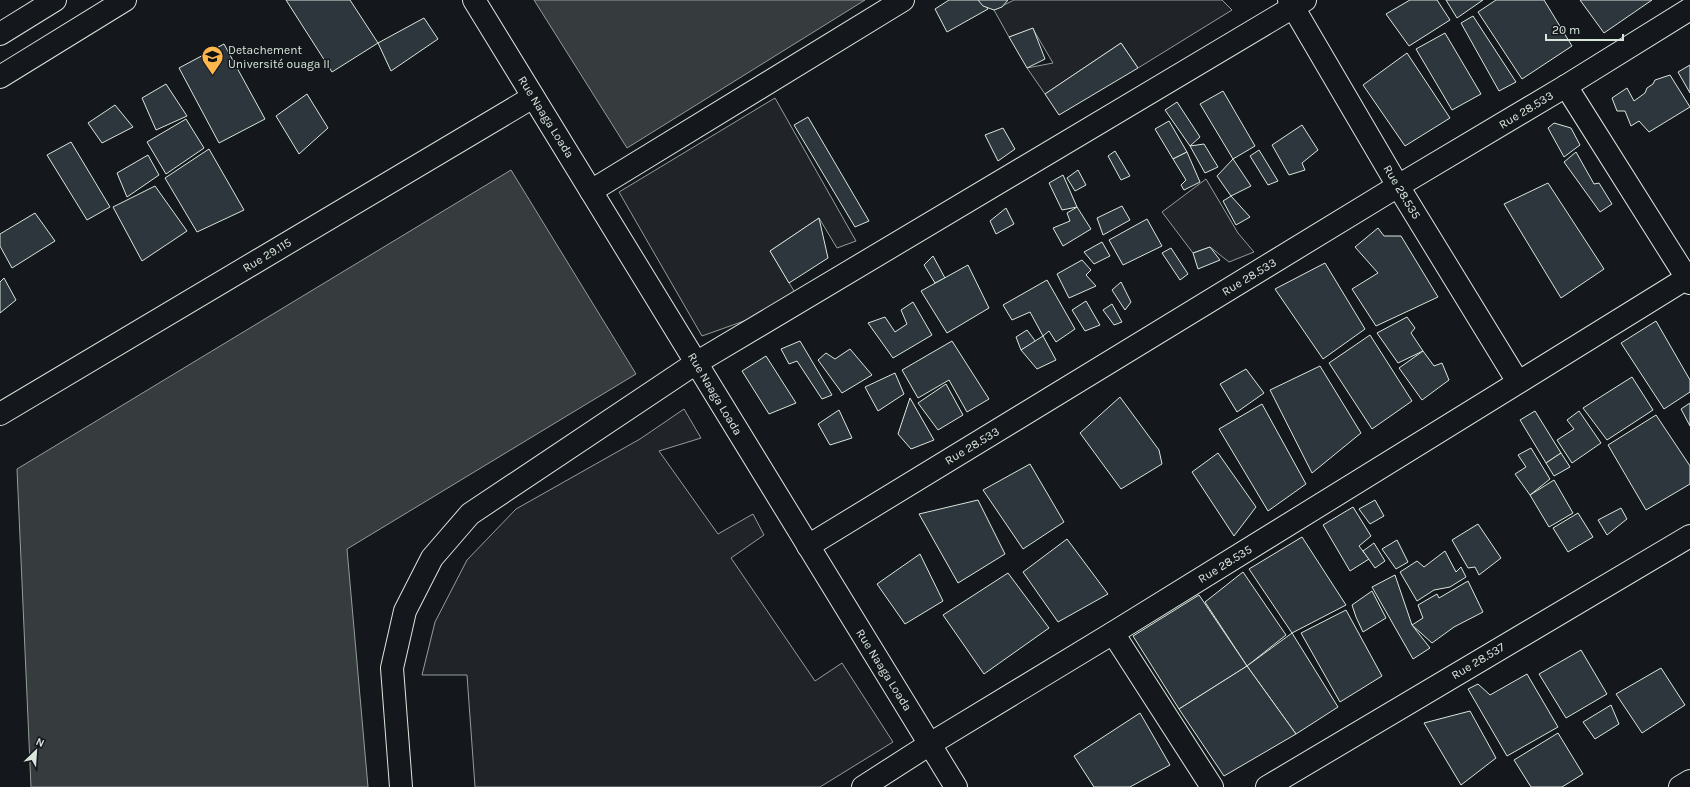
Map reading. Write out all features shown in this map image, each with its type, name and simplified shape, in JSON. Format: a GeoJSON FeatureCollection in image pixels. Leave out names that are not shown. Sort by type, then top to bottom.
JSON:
{"type":"FeatureCollection","features":[{"type":"Feature","properties":{"kind":"street"},"geometry":{"type":"LineString","coordinates":[[0,34],[55,0]]}},
{"type":"Feature","properties":{"kind":"street"},"geometry":{"type":"LineString","coordinates":[[0,77],[125,0]]}},
{"type":"Feature","properties":{"kind":"street","name":"Rue Naaga Loada"},"geometry":{"type":"LineString","coordinates":[[474,0],[956,787]]}},
{"type":"Feature","properties":{"kind":"street"},"geometry":{"type":"LineString","coordinates":[[591,190],[903,0]]}},
{"type":"Feature","properties":{"kind":"street"},"geometry":{"type":"LineString","coordinates":[[401,787],[392,668],[405,611],[432,558],[470,514],[696,363],[1296,2]]}},
{"type":"Feature","properties":{"kind":"street","name":"Rue 28.535"},"geometry":{"type":"LineString","coordinates":[[1296,2],[1398,186],[1518,382]]}},
{"type":"Feature","properties":{"kind":"street","name":"Rue 28.533"},"geometry":{"type":"LineString","coordinates":[[808,546],[1398,186],[1566,86],[1690,9]]}},
{"type":"Feature","properties":{"kind":"street"},"geometry":{"type":"LineString","coordinates":[[1566,86],[1688,280]]}},
{"type":"Feature","properties":{"kind":"street","name":"Rue 29.115"},"geometry":{"type":"LineString","coordinates":[[0,414],[533,97]]}},
{"type":"Feature","properties":{"kind":"street","name":"Rue 28.535"},"geometry":{"type":"LineString","coordinates":[[863,787],[930,744],[1113,633],[1518,382],[1688,280]]}},
{"type":"Feature","properties":{"kind":"street","name":"Rue 28.537"},"geometry":{"type":"LineString","coordinates":[[1267,787],[1690,536]]}},
{"type":"Feature","properties":{"kind":"street"},"geometry":{"type":"LineString","coordinates":[[1113,633],[1212,787]]}},
{"type":"Feature","properties":{"kind":"street"},"geometry":{"type":"LineString","coordinates":[[1680,787],[1690,781]]}},
{"type":"Feature","properties":{"kind":"shaded area"},"geometry":{"type":"Polygon","coordinates":[[[534,0],[865,0],[627,148],[534,0]]]}},
{"type":"Feature","properties":{"kind":"shaded area"},"geometry":{"type":"Polygon","coordinates":[[[1014,0],[1222,0],[1232,10],[1138,68],[1121,43],[1045,94],[1027,68],[1053,63],[1033,29],[1009,37],[994,10],[1014,0]]]}},
{"type":"Feature","properties":{"kind":"shaded area"},"geometry":{"type":"Polygon","coordinates":[[[775,98],[856,241],[837,248],[819,218],[770,251],[800,301],[702,336],[619,192],[775,98]]]}},
{"type":"Feature","properties":{"kind":"shaded area"},"geometry":{"type":"Polygon","coordinates":[[[511,170],[636,374],[347,549],[368,787],[31,787],[17,469],[511,170]]]}},
{"type":"Feature","properties":{"kind":"shaded area"},"geometry":{"type":"Polygon","coordinates":[[[1206,179],[1238,233],[1254,252],[1229,262],[1210,247],[1193,253],[1162,212],[1206,179]]]}},
{"type":"Feature","properties":{"kind":"shaded area"},"geometry":{"type":"Polygon","coordinates":[[[684,409],[701,438],[659,451],[718,534],[753,514],[764,535],[731,558],[815,681],[842,663],[893,742],[820,787],[475,787],[467,675],[422,675],[435,622],[467,560],[516,509],[640,439],[684,409]]]}},
{"type":"Feature","properties":{"kind":"building"},"geometry":{"type":"Polygon","coordinates":[[[286,0],[350,0],[378,43],[332,72],[286,0]]]}},
{"type":"Feature","properties":{"kind":"building"},"geometry":{"type":"Polygon","coordinates":[[[949,0],[981,0],[988,9],[947,32],[935,9],[949,0]]]}},
{"type":"Feature","properties":{"kind":"building"},"geometry":{"type":"Polygon","coordinates":[[[978,0],[1008,0],[1002,7],[994,10],[983,6],[978,0]]]}},
{"type":"Feature","properties":{"kind":"building"},"geometry":{"type":"Polygon","coordinates":[[[1410,0],[1437,0],[1450,20],[1409,46],[1386,14],[1410,0]]]}},
{"type":"Feature","properties":{"kind":"building"},"geometry":{"type":"Polygon","coordinates":[[[1446,0],[1483,0],[1457,18],[1446,0]]]}},
{"type":"Feature","properties":{"kind":"building"},"geometry":{"type":"Polygon","coordinates":[[[1496,0],[1544,0],[1572,46],[1522,79],[1478,12],[1496,0]]]}},
{"type":"Feature","properties":{"kind":"building"},"geometry":{"type":"Polygon","coordinates":[[[1580,0],[1652,0],[1604,33],[1580,0]]]}},
{"type":"Feature","properties":{"kind":"building"},"geometry":{"type":"Polygon","coordinates":[[[1473,16],[1516,82],[1499,91],[1461,23],[1473,16]]]}},
{"type":"Feature","properties":{"kind":"building"},"geometry":{"type":"Polygon","coordinates":[[[424,18],[438,39],[391,71],[378,43],[424,18]]]}},
{"type":"Feature","properties":{"kind":"building"},"geometry":{"type":"Polygon","coordinates":[[[1033,28],[1045,59],[1027,68],[1009,37],[1033,28]]]}},
{"type":"Feature","properties":{"kind":"building"},"geometry":{"type":"Polygon","coordinates":[[[1445,33],[1481,94],[1452,110],[1416,49],[1445,33]]]}},
{"type":"Feature","properties":{"kind":"building"},"geometry":{"type":"Polygon","coordinates":[[[1121,43],[1138,68],[1059,115],[1045,94],[1121,43]]]}},
{"type":"Feature","properties":{"kind":"building","name":"Detachement Université ouaga II"},"geometry":{"type":"Polygon","coordinates":[[[224,44],[265,119],[219,143],[179,68],[224,44]]]}},
{"type":"Feature","properties":{"kind":"building"},"geometry":{"type":"Polygon","coordinates":[[[1407,53],[1450,118],[1405,146],[1363,85],[1407,53]]]}},
{"type":"Feature","properties":{"kind":"building"},"geometry":{"type":"Polygon","coordinates":[[[1690,65],[1690,93],[1678,72],[1690,65]]]}},
{"type":"Feature","properties":{"kind":"building"},"geometry":{"type":"Polygon","coordinates":[[[1670,75],[1690,107],[1649,132],[1639,121],[1631,126],[1625,111],[1617,111],[1612,98],[1627,88],[1634,101],[1645,93],[1647,88],[1653,84],[1655,80],[1670,75]]]}},
{"type":"Feature","properties":{"kind":"building"},"geometry":{"type":"Polygon","coordinates":[[[166,84],[187,116],[156,130],[142,98],[166,84]]]}},
{"type":"Feature","properties":{"kind":"building"},"geometry":{"type":"Polygon","coordinates":[[[1223,91],[1255,146],[1233,159],[1200,104],[1223,91]]]}},
{"type":"Feature","properties":{"kind":"building"},"geometry":{"type":"Polygon","coordinates":[[[307,94],[328,128],[299,154],[276,116],[307,94]]]}},
{"type":"Feature","properties":{"kind":"building"},"geometry":{"type":"Polygon","coordinates":[[[1177,102],[1200,137],[1190,146],[1165,110],[1177,102]]]}},
{"type":"Feature","properties":{"kind":"building"},"geometry":{"type":"Polygon","coordinates":[[[115,105],[133,127],[102,143],[88,123],[115,105]]]}},
{"type":"Feature","properties":{"kind":"building"},"geometry":{"type":"Polygon","coordinates":[[[808,117],[869,221],[855,227],[794,125],[808,117]]]}},
{"type":"Feature","properties":{"kind":"building"},"geometry":{"type":"Polygon","coordinates":[[[186,119],[204,148],[166,174],[147,142],[186,119]]]}},
{"type":"Feature","properties":{"kind":"building"},"geometry":{"type":"Polygon","coordinates":[[[1169,121],[1187,152],[1173,159],[1155,129],[1169,121]]]}},
{"type":"Feature","properties":{"kind":"building"},"geometry":{"type":"Polygon","coordinates":[[[1554,123],[1571,128],[1580,145],[1564,157],[1548,128],[1554,123]]]}},
{"type":"Feature","properties":{"kind":"building"},"geometry":{"type":"Polygon","coordinates":[[[1302,125],[1318,150],[1302,163],[1305,170],[1289,175],[1272,145],[1302,125]]]}},
{"type":"Feature","properties":{"kind":"building"},"geometry":{"type":"Polygon","coordinates":[[[1003,128],[1015,149],[998,161],[985,135],[1003,128]]]}},
{"type":"Feature","properties":{"kind":"building"},"geometry":{"type":"Polygon","coordinates":[[[71,142],[110,207],[87,220],[47,155],[71,142]]]}},
{"type":"Feature","properties":{"kind":"building"},"geometry":{"type":"Polygon","coordinates":[[[1204,144],[1218,167],[1205,173],[1190,146],[1204,144]]]}},
{"type":"Feature","properties":{"kind":"building"},"geometry":{"type":"Polygon","coordinates":[[[209,149],[244,210],[197,232],[165,178],[209,149]]]}},
{"type":"Feature","properties":{"kind":"building"},"geometry":{"type":"Polygon","coordinates":[[[1259,150],[1278,181],[1268,185],[1250,156],[1259,150]]]}},
{"type":"Feature","properties":{"kind":"building"},"geometry":{"type":"Polygon","coordinates":[[[1115,151],[1130,176],[1121,180],[1108,156],[1115,151]]]}},
{"type":"Feature","properties":{"kind":"building"},"geometry":{"type":"Polygon","coordinates":[[[1187,152],[1200,182],[1184,190],[1181,185],[1186,180],[1173,159],[1187,152]]]}},
{"type":"Feature","properties":{"kind":"building"},"geometry":{"type":"Polygon","coordinates":[[[1576,152],[1594,184],[1599,183],[1612,204],[1600,212],[1564,162],[1576,152]]]}},
{"type":"Feature","properties":{"kind":"building"},"geometry":{"type":"Polygon","coordinates":[[[148,155],[159,175],[127,197],[117,173],[148,155]]]}},
{"type":"Feature","properties":{"kind":"building"},"geometry":{"type":"Polygon","coordinates":[[[1233,159],[1251,186],[1231,196],[1217,176],[1233,159]]]}},
{"type":"Feature","properties":{"kind":"building"},"geometry":{"type":"Polygon","coordinates":[[[1078,170],[1086,185],[1075,191],[1067,178],[1078,170]]]}},
{"type":"Feature","properties":{"kind":"building"},"geometry":{"type":"Polygon","coordinates":[[[1063,175],[1077,207],[1062,210],[1049,183],[1063,175]]]}},
{"type":"Feature","properties":{"kind":"building"},"geometry":{"type":"Polygon","coordinates":[[[1548,183],[1604,269],[1561,298],[1504,204],[1548,183]]]}},
{"type":"Feature","properties":{"kind":"building"},"geometry":{"type":"Polygon","coordinates":[[[155,186],[187,231],[142,261],[113,207],[155,186]]]}},
{"type":"Feature","properties":{"kind":"building"},"geometry":{"type":"Polygon","coordinates":[[[1231,196],[1250,217],[1236,225],[1223,201],[1231,196]]]}},
{"type":"Feature","properties":{"kind":"building"},"geometry":{"type":"Polygon","coordinates":[[[1122,206],[1130,220],[1103,235],[1097,218],[1122,206]]]}},
{"type":"Feature","properties":{"kind":"building"},"geometry":{"type":"Polygon","coordinates":[[[1077,207],[1091,229],[1063,246],[1053,228],[1070,221],[1067,213],[1077,207]]]}},
{"type":"Feature","properties":{"kind":"building"},"geometry":{"type":"Polygon","coordinates":[[[1006,208],[1014,224],[996,234],[990,221],[1006,208]]]}},
{"type":"Feature","properties":{"kind":"building"},"geometry":{"type":"Polygon","coordinates":[[[35,213],[55,241],[12,268],[0,246],[0,234],[35,213]]]}},
{"type":"Feature","properties":{"kind":"building"},"geometry":{"type":"Polygon","coordinates":[[[819,218],[828,258],[789,283],[770,251],[819,218]]]}},
{"type":"Feature","properties":{"kind":"building"},"geometry":{"type":"Polygon","coordinates":[[[1147,219],[1162,246],[1123,265],[1109,240],[1147,219]]]}},
{"type":"Feature","properties":{"kind":"building"},"geometry":{"type":"Polygon","coordinates":[[[1378,228],[1384,236],[1401,236],[1438,297],[1376,326],[1352,289],[1378,273],[1355,247],[1378,228]]]}},
{"type":"Feature","properties":{"kind":"building"},"geometry":{"type":"Polygon","coordinates":[[[1102,242],[1110,256],[1094,264],[1084,252],[1102,242]]]}},
{"type":"Feature","properties":{"kind":"building"},"geometry":{"type":"Polygon","coordinates":[[[1210,247],[1220,260],[1198,269],[1193,253],[1210,247]]]}},
{"type":"Feature","properties":{"kind":"building"},"geometry":{"type":"Polygon","coordinates":[[[1171,248],[1188,274],[1180,280],[1162,253],[1171,248]]]}},
{"type":"Feature","properties":{"kind":"building"},"geometry":{"type":"Polygon","coordinates":[[[933,256],[945,278],[935,283],[924,265],[933,256]]]}},
{"type":"Feature","properties":{"kind":"building"},"geometry":{"type":"Polygon","coordinates":[[[1082,260],[1091,270],[1086,275],[1096,286],[1069,298],[1057,274],[1082,260]]]}},
{"type":"Feature","properties":{"kind":"building"},"geometry":{"type":"Polygon","coordinates":[[[1325,263],[1365,329],[1323,359],[1275,289],[1325,263]]]}},
{"type":"Feature","properties":{"kind":"building"},"geometry":{"type":"Polygon","coordinates":[[[968,265],[989,308],[947,333],[921,291],[968,265]]]}},
{"type":"Feature","properties":{"kind":"building"},"geometry":{"type":"Polygon","coordinates":[[[4,278],[16,300],[0,313],[0,282],[4,278]]]}},
{"type":"Feature","properties":{"kind":"building"},"geometry":{"type":"Polygon","coordinates":[[[1047,280],[1075,329],[1056,342],[1049,331],[1043,336],[1030,312],[1012,320],[1003,305],[1047,280]]]}},
{"type":"Feature","properties":{"kind":"building"},"geometry":{"type":"Polygon","coordinates":[[[1121,282],[1131,302],[1125,310],[1112,290],[1121,282]]]}},
{"type":"Feature","properties":{"kind":"building"},"geometry":{"type":"Polygon","coordinates":[[[1086,301],[1100,325],[1085,331],[1072,310],[1086,301]]]}},
{"type":"Feature","properties":{"kind":"building"},"geometry":{"type":"Polygon","coordinates":[[[913,302],[932,335],[893,358],[868,323],[885,317],[895,332],[907,324],[901,310],[913,302]]]}},
{"type":"Feature","properties":{"kind":"building"},"geometry":{"type":"Polygon","coordinates":[[[1112,304],[1122,322],[1114,325],[1103,310],[1112,304]]]}},
{"type":"Feature","properties":{"kind":"building"},"geometry":{"type":"Polygon","coordinates":[[[1407,317],[1415,328],[1411,333],[1423,351],[1398,363],[1377,333],[1407,317]]]}},
{"type":"Feature","properties":{"kind":"building"},"geometry":{"type":"Polygon","coordinates":[[[1656,321],[1690,380],[1690,392],[1664,409],[1621,343],[1656,321]]]}},
{"type":"Feature","properties":{"kind":"building"},"geometry":{"type":"Polygon","coordinates":[[[1027,330],[1036,342],[1021,350],[1016,337],[1027,330]]]}},
{"type":"Feature","properties":{"kind":"building"},"geometry":{"type":"Polygon","coordinates":[[[1370,335],[1412,401],[1372,429],[1329,363],[1370,335]]]}},
{"type":"Feature","properties":{"kind":"building"},"geometry":{"type":"Polygon","coordinates":[[[1043,336],[1056,360],[1037,369],[1021,350],[1043,336]]]}},
{"type":"Feature","properties":{"kind":"building"},"geometry":{"type":"Polygon","coordinates":[[[800,341],[832,395],[822,399],[797,361],[789,364],[781,349],[800,341]]]}},
{"type":"Feature","properties":{"kind":"building"},"geometry":{"type":"Polygon","coordinates":[[[952,341],[989,399],[967,412],[949,380],[918,398],[902,370],[952,341]]]}},
{"type":"Feature","properties":{"kind":"building"},"geometry":{"type":"Polygon","coordinates":[[[850,349],[872,375],[842,393],[818,360],[826,353],[835,359],[850,349]]]}},
{"type":"Feature","properties":{"kind":"building"},"geometry":{"type":"Polygon","coordinates":[[[1423,351],[1434,366],[1442,363],[1449,380],[1422,400],[1399,368],[1423,351]]]}},
{"type":"Feature","properties":{"kind":"building"},"geometry":{"type":"Polygon","coordinates":[[[766,356],[796,403],[769,414],[742,371],[766,356]]]}},
{"type":"Feature","properties":{"kind":"building"},"geometry":{"type":"Polygon","coordinates":[[[1320,366],[1361,433],[1312,473],[1270,390],[1320,366]]]}},
{"type":"Feature","properties":{"kind":"building"},"geometry":{"type":"Polygon","coordinates":[[[1246,369],[1264,393],[1237,412],[1220,384],[1246,369]]]}},
{"type":"Feature","properties":{"kind":"building"},"geometry":{"type":"Polygon","coordinates":[[[895,373],[904,394],[878,411],[865,387],[895,373]]]}},
{"type":"Feature","properties":{"kind":"building"},"geometry":{"type":"Polygon","coordinates":[[[1632,377],[1653,410],[1607,440],[1583,408],[1632,377]]]}},
{"type":"Feature","properties":{"kind":"building"},"geometry":{"type":"Polygon","coordinates":[[[946,384],[963,415],[938,430],[918,403],[946,384]]]}},
{"type":"Feature","properties":{"kind":"building"},"geometry":{"type":"Polygon","coordinates":[[[1120,397],[1159,450],[1162,464],[1121,489],[1080,433],[1120,397]]]}},
{"type":"Feature","properties":{"kind":"building"},"geometry":{"type":"Polygon","coordinates":[[[910,398],[934,440],[911,449],[898,434],[910,398]]]}},
{"type":"Feature","properties":{"kind":"building"},"geometry":{"type":"Polygon","coordinates":[[[1690,403],[1690,426],[1681,409],[1690,403]]]}},
{"type":"Feature","properties":{"kind":"building"},"geometry":{"type":"Polygon","coordinates":[[[1262,404],[1306,484],[1268,511],[1219,429],[1262,404]]]}},
{"type":"Feature","properties":{"kind":"building"},"geometry":{"type":"Polygon","coordinates":[[[839,410],[852,438],[830,445],[818,424],[839,410]]]}},
{"type":"Feature","properties":{"kind":"building"},"geometry":{"type":"Polygon","coordinates":[[[1535,411],[1561,453],[1546,463],[1520,420],[1535,411]]]}},
{"type":"Feature","properties":{"kind":"building"},"geometry":{"type":"Polygon","coordinates":[[[1579,411],[1601,443],[1572,463],[1557,440],[1574,429],[1567,420],[1579,411]]]}},
{"type":"Feature","properties":{"kind":"building"},"geometry":{"type":"Polygon","coordinates":[[[1656,415],[1690,466],[1690,484],[1646,510],[1608,445],[1656,415]]]}},
{"type":"Feature","properties":{"kind":"building"},"geometry":{"type":"Polygon","coordinates":[[[1531,448],[1550,479],[1530,495],[1515,474],[1526,467],[1518,455],[1531,448]]]}},
{"type":"Feature","properties":{"kind":"building"},"geometry":{"type":"Polygon","coordinates":[[[1218,453],[1256,507],[1234,536],[1192,472],[1218,453]]]}},
{"type":"Feature","properties":{"kind":"building"},"geometry":{"type":"Polygon","coordinates":[[[1561,453],[1570,467],[1554,476],[1546,463],[1561,453]]]}},
{"type":"Feature","properties":{"kind":"building"},"geometry":{"type":"Polygon","coordinates":[[[1030,464],[1064,522],[1023,549],[983,490],[1030,464]]]}},
{"type":"Feature","properties":{"kind":"building"},"geometry":{"type":"Polygon","coordinates":[[[1554,480],[1573,513],[1549,527],[1530,495],[1554,480]]]}},
{"type":"Feature","properties":{"kind":"building"},"geometry":{"type":"Polygon","coordinates":[[[978,500],[1005,554],[958,583],[919,514],[978,500]]]}},
{"type":"Feature","properties":{"kind":"building"},"geometry":{"type":"Polygon","coordinates":[[[1375,500],[1384,516],[1370,524],[1359,509],[1375,500]]]}},
{"type":"Feature","properties":{"kind":"building"},"geometry":{"type":"Polygon","coordinates":[[[1353,507],[1371,536],[1359,546],[1369,559],[1350,571],[1323,525],[1353,507]]]}},
{"type":"Feature","properties":{"kind":"building"},"geometry":{"type":"Polygon","coordinates":[[[1621,508],[1627,519],[1607,535],[1598,520],[1621,508]]]}},
{"type":"Feature","properties":{"kind":"building"},"geometry":{"type":"Polygon","coordinates":[[[1578,513],[1593,537],[1568,552],[1553,528],[1578,513]]]}},
{"type":"Feature","properties":{"kind":"building"},"geometry":{"type":"Polygon","coordinates":[[[1478,524],[1501,558],[1479,575],[1475,567],[1468,568],[1452,540],[1478,524]]]}},
{"type":"Feature","properties":{"kind":"building"},"geometry":{"type":"Polygon","coordinates":[[[1302,537],[1346,605],[1292,633],[1249,569],[1302,537]]]}},
{"type":"Feature","properties":{"kind":"building"},"geometry":{"type":"Polygon","coordinates":[[[1067,539],[1108,594],[1058,622],[1023,572],[1067,539]]]}},
{"type":"Feature","properties":{"kind":"building"},"geometry":{"type":"Polygon","coordinates":[[[1397,540],[1408,562],[1396,569],[1382,549],[1397,540]]]}},
{"type":"Feature","properties":{"kind":"building"},"geometry":{"type":"Polygon","coordinates":[[[1374,543],[1385,561],[1375,568],[1363,551],[1374,543]]]}},
{"type":"Feature","properties":{"kind":"building"},"geometry":{"type":"Polygon","coordinates":[[[1445,551],[1456,572],[1461,567],[1466,577],[1450,587],[1434,590],[1417,601],[1400,572],[1417,561],[1424,567],[1445,551]]]}},
{"type":"Feature","properties":{"kind":"building"},"geometry":{"type":"Polygon","coordinates":[[[920,554],[943,601],[905,624],[877,584],[920,554]]]}},
{"type":"Feature","properties":{"kind":"building"},"geometry":{"type":"Polygon","coordinates":[[[1243,572],[1286,635],[1247,666],[1205,602],[1243,572]]]}},
{"type":"Feature","properties":{"kind":"building"},"geometry":{"type":"Polygon","coordinates":[[[1008,573],[1049,628],[984,674],[943,615],[1008,573]]]}},
{"type":"Feature","properties":{"kind":"building"},"geometry":{"type":"Polygon","coordinates":[[[1395,575],[1412,625],[1430,648],[1413,659],[1372,587],[1395,575]]]}},
{"type":"Feature","properties":{"kind":"building"},"geometry":{"type":"Polygon","coordinates":[[[1468,581],[1483,612],[1454,627],[1432,643],[1412,625],[1423,618],[1418,605],[1437,594],[1439,598],[1468,581]]]}},
{"type":"Feature","properties":{"kind":"building"},"geometry":{"type":"Polygon","coordinates":[[[1372,591],[1386,618],[1363,632],[1352,605],[1372,591]]]}},
{"type":"Feature","properties":{"kind":"building"},"geometry":{"type":"Polygon","coordinates":[[[1199,595],[1247,666],[1179,709],[1133,636],[1199,595]]]}},
{"type":"Feature","properties":{"kind":"building"},"geometry":{"type":"Polygon","coordinates":[[[1346,610],[1382,676],[1340,702],[1301,633],[1346,610]]]}},
{"type":"Feature","properties":{"kind":"building"},"geometry":{"type":"Polygon","coordinates":[[[1292,633],[1338,707],[1296,734],[1247,666],[1292,633]]]}},
{"type":"Feature","properties":{"kind":"building"},"geometry":{"type":"Polygon","coordinates":[[[1581,650],[1607,694],[1566,718],[1539,674],[1581,650]]]}},
{"type":"Feature","properties":{"kind":"building"},"geometry":{"type":"Polygon","coordinates":[[[1247,666],[1296,734],[1224,776],[1179,709],[1247,666]]]}},
{"type":"Feature","properties":{"kind":"building"},"geometry":{"type":"Polygon","coordinates":[[[1661,668],[1685,705],[1642,733],[1616,694],[1661,668]]]}},
{"type":"Feature","properties":{"kind":"building"},"geometry":{"type":"Polygon","coordinates":[[[1527,674],[1558,727],[1507,756],[1468,689],[1478,684],[1490,695],[1527,674]]]}},
{"type":"Feature","properties":{"kind":"building"},"geometry":{"type":"Polygon","coordinates":[[[1611,705],[1619,724],[1595,739],[1583,722],[1611,705]]]}},
{"type":"Feature","properties":{"kind":"building"},"geometry":{"type":"Polygon","coordinates":[[[1470,711],[1496,758],[1461,785],[1424,723],[1470,711]]]}},
{"type":"Feature","properties":{"kind":"building"},"geometry":{"type":"Polygon","coordinates":[[[1140,713],[1170,765],[1130,787],[1094,787],[1074,756],[1140,713]]]}},
{"type":"Feature","properties":{"kind":"building"},"geometry":{"type":"Polygon","coordinates":[[[1558,733],[1583,774],[1562,787],[1531,787],[1514,760],[1558,733]]]}},
{"type":"Feature","properties":{"kind":"place","name":"Detachement Université ouaga II"},"geometry":{"type":"Point","coordinates":[212,76]}}]}
